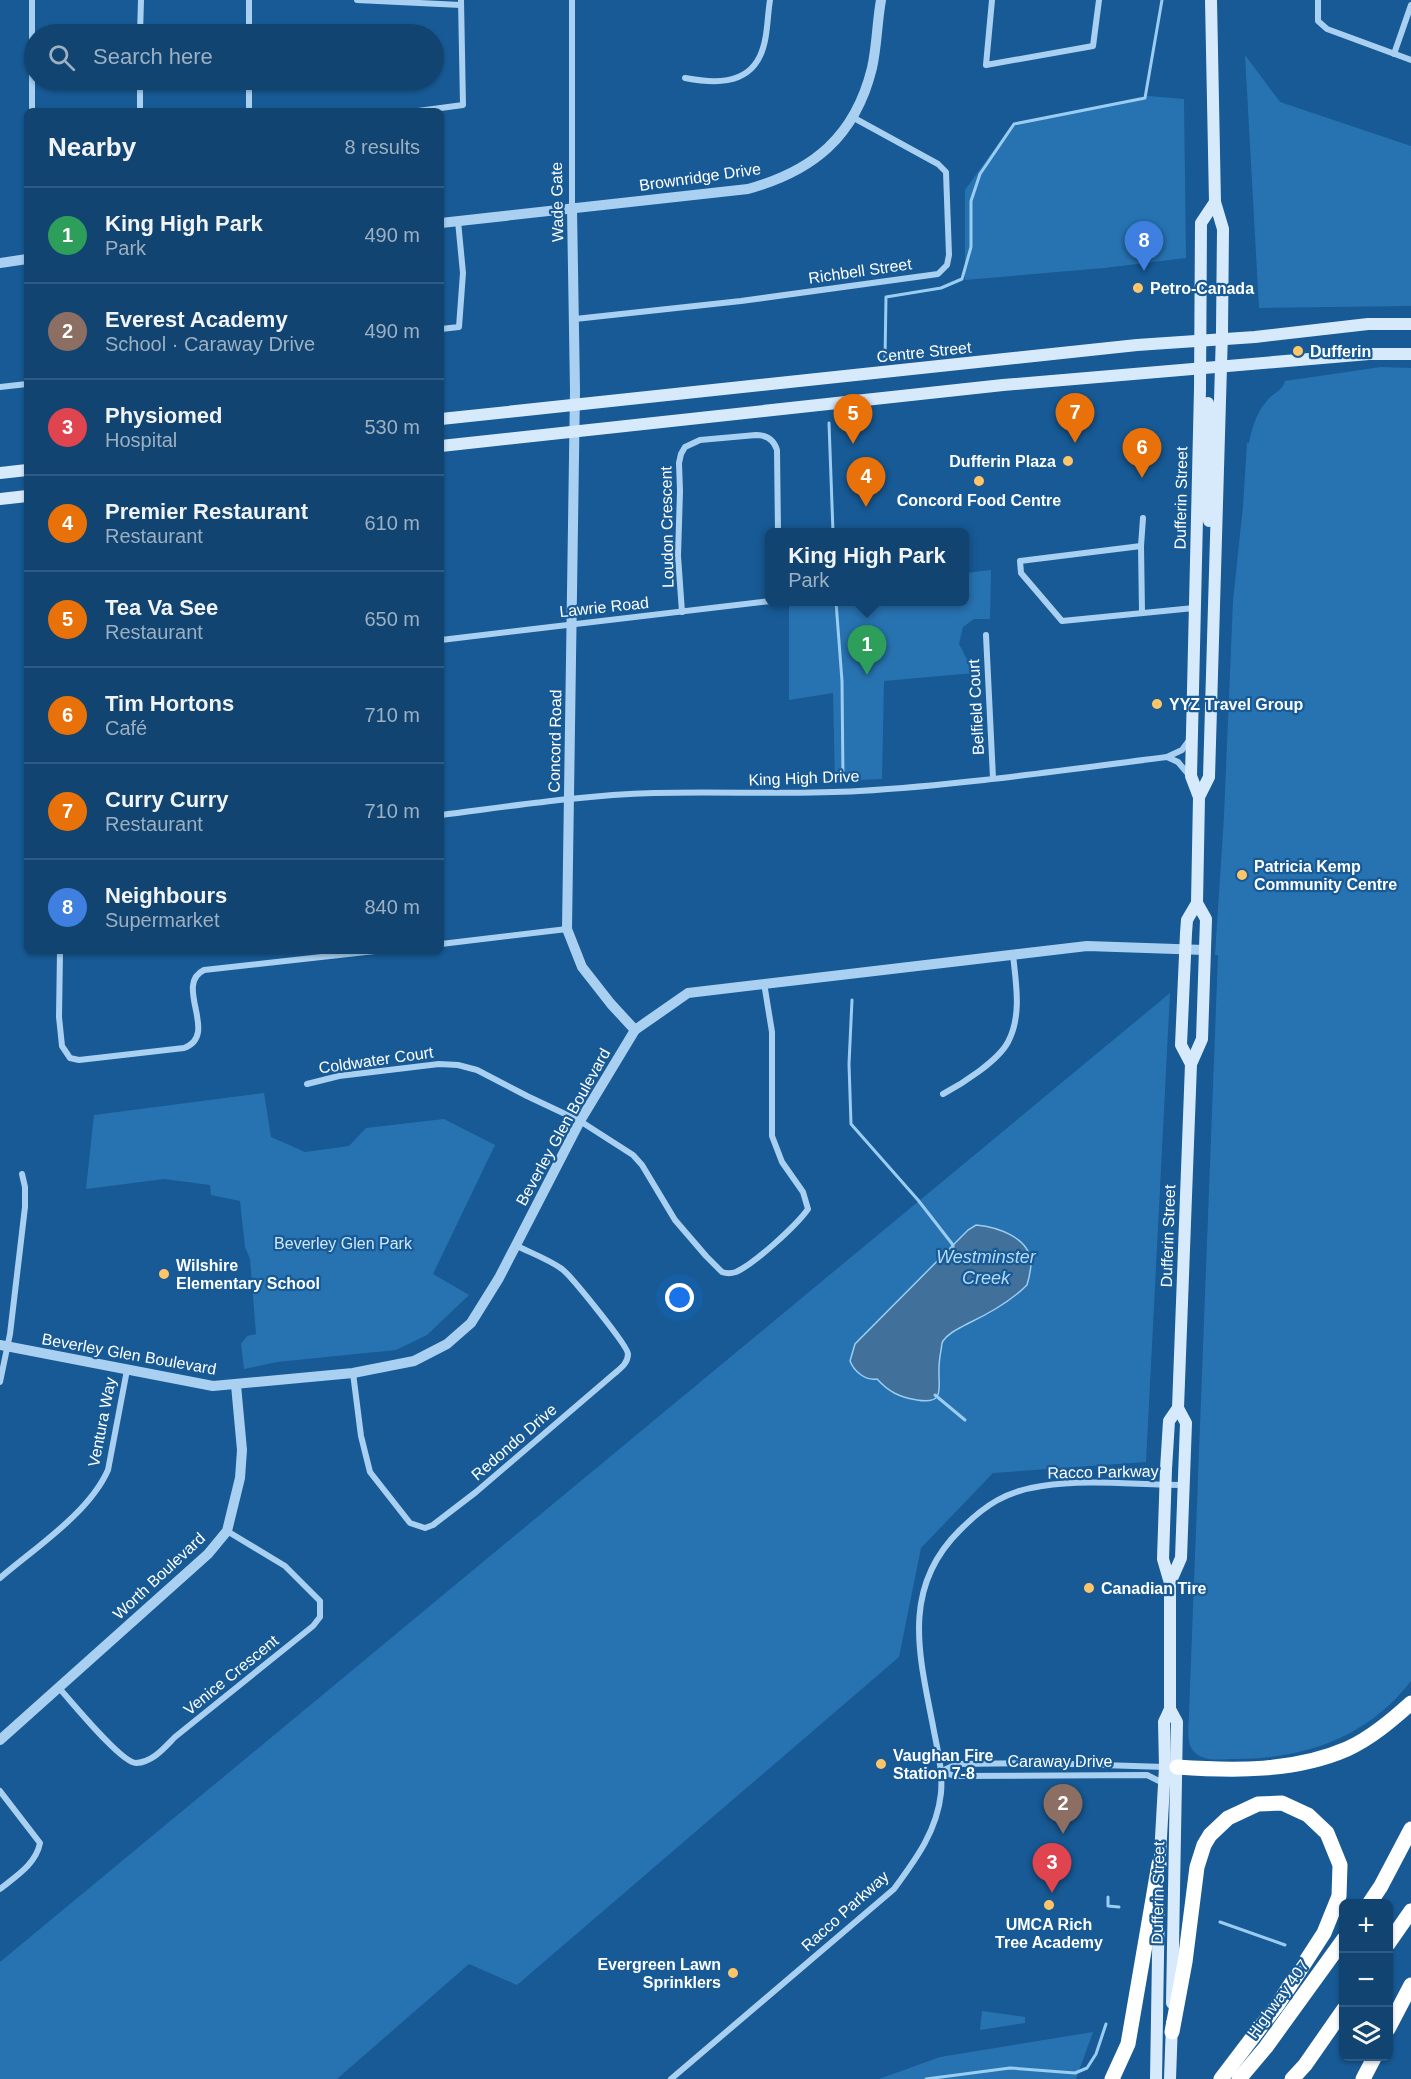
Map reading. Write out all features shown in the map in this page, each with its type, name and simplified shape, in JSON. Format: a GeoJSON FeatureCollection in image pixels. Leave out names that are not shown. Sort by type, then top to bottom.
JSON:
{"type":"FeatureCollection","features":[{"type":"Feature","properties":{"kind":"highway"},"geometry":{"type":"LineString","coordinates":[[1171,1767],[1245,1770],[1316,1760],[1348,1748],[1388,1724],[1411,1703]]}},
{"type":"Feature","properties":{"kind":"highway"},"geometry":{"type":"LineString","coordinates":[[1172,2032],[1185,1962],[1197,1867],[1210,1835],[1228,1818],[1258,1804],[1282,1803],[1308,1815],[1327,1833],[1340,1865],[1339,1896],[1324,1933],[1278,2004],[1221,2079]]}},
{"type":"Feature","properties":{"kind":"highway"},"geometry":{"type":"LineString","coordinates":[[1372,1899],[1411,1828]]}},
{"type":"Feature","properties":{"kind":"highway"},"geometry":{"type":"LineString","coordinates":[[1112,2079],[1128,2044],[1159,1864]]}},
{"type":"Feature","properties":{"kind":"highway"},"geometry":{"type":"LineString","coordinates":[[1393,1938],[1411,1911]]}},
{"type":"Feature","properties":{"kind":"highway","name":"Highway 407"},"geometry":{"type":"LineString","coordinates":[[1239,2079],[1266,2047],[1339,1946]]}},
{"type":"Feature","properties":{"kind":"highway"},"geometry":{"type":"LineString","coordinates":[[1393,2022],[1411,1985]]}},
{"type":"Feature","properties":{"kind":"highway"},"geometry":{"type":"LineString","coordinates":[[1292,2079],[1305,2065],[1339,2016]]}},
{"type":"Feature","properties":{"kind":"highway"},"geometry":{"type":"LineString","coordinates":[[1364,2079],[1373,2061]]}},
{"type":"Feature","properties":{"kind":"main road","name":"Dufferin Street"},"geometry":{"type":"LineString","coordinates":[[1199,797],[1209,777],[1222,367],[1223,229],[1215,202],[1211,0]]}},
{"type":"Feature","properties":{"kind":"main road","name":"Dufferin Street"},"geometry":{"type":"LineString","coordinates":[[1170,1583],[1181,1558],[1186,1423],[1178,1408],[1191,1064],[1202,1039],[1205,950],[1206,919],[1197,903],[1199,797],[1191,776],[1204,368],[1201,355],[1201,224],[1215,202]]}},
{"type":"Feature","properties":{"kind":"main road","name":"Centre Street"},"geometry":{"type":"LineString","coordinates":[[444,419],[1172,343],[1222,340],[1368,324],[1411,324]]}},
{"type":"Feature","properties":{"kind":"main road"},"geometry":{"type":"LineString","coordinates":[[1172,343],[1194,349],[1201,355]]}},
{"type":"Feature","properties":{"kind":"main road"},"geometry":{"type":"LineString","coordinates":[[444,446],[992,386],[1369,354],[1411,354]]}},
{"type":"Feature","properties":{"kind":"main road"},"geometry":{"type":"LineString","coordinates":[[1204,368],[1209,542],[1214,592]]}},
{"type":"Feature","properties":{"kind":"main road"},"geometry":{"type":"LineString","coordinates":[[0,473],[24,470]]}},
{"type":"Feature","properties":{"kind":"main road"},"geometry":{"type":"LineString","coordinates":[[0,500],[24,496]]}},
{"type":"Feature","properties":{"kind":"main road","name":"Dufferin Street"},"geometry":{"type":"LineString","coordinates":[[1191,1064],[1181,1045],[1186,920],[1197,903]]}},
{"type":"Feature","properties":{"kind":"main road","name":"Dufferin Street"},"geometry":{"type":"LineString","coordinates":[[1170,2079],[1172,2032],[1171,1767],[1177,1722],[1170,1709],[1170,1583],[1163,1559],[1169,1421],[1178,1408]]}},
{"type":"Feature","properties":{"kind":"main road","name":"Dufferin Street"},"geometry":{"type":"LineString","coordinates":[[1156,2079],[1159,1864],[1163,1783],[1171,1767]]}},
{"type":"Feature","properties":{"kind":"street"},"geometry":{"type":"LineString","coordinates":[[32,0],[32,24]]}},
{"type":"Feature","properties":{"kind":"street"},"geometry":{"type":"LineString","coordinates":[[140,24],[141,0]]}},
{"type":"Feature","properties":{"kind":"street"},"geometry":{"type":"LineString","coordinates":[[249,0],[249,24]]}},
{"type":"Feature","properties":{"kind":"street"},"geometry":{"type":"LineString","coordinates":[[357,0],[461,2],[463,105],[440,108]]}},
{"type":"Feature","properties":{"kind":"street","name":"Wade Gate"},"geometry":{"type":"LineString","coordinates":[[572,0],[572,208],[575,319],[573,431]]}},
{"type":"Feature","properties":{"kind":"street"},"geometry":{"type":"LineString","coordinates":[[685,78],[721,82],[738,78],[752,68],[760,56],[765,40],[770,0]]}},
{"type":"Feature","properties":{"kind":"street","name":"Brownridge Drive"},"geometry":{"type":"LineString","coordinates":[[444,223],[748,189],[774,182],[795,172],[828,148],[854,118],[866,92],[873,66],[881,0]]}},
{"type":"Feature","properties":{"kind":"street"},"geometry":{"type":"LineString","coordinates":[[992,0],[986,65],[1093,46],[1099,0]]}},
{"type":"Feature","properties":{"kind":"street"},"geometry":{"type":"LineString","coordinates":[[1318,0],[1318,21],[1327,29],[1411,60]]}},
{"type":"Feature","properties":{"kind":"street"},"geometry":{"type":"LineString","coordinates":[[1394,54],[1411,5]]}},
{"type":"Feature","properties":{"kind":"street"},"geometry":{"type":"LineString","coordinates":[[32,90],[32,108]]}},
{"type":"Feature","properties":{"kind":"street"},"geometry":{"type":"LineString","coordinates":[[140,90],[140,108]]}},
{"type":"Feature","properties":{"kind":"street"},"geometry":{"type":"LineString","coordinates":[[249,90],[249,108]]}},
{"type":"Feature","properties":{"kind":"street","name":"Richbell Street"},"geometry":{"type":"LineString","coordinates":[[575,319],[741,301],[938,274],[947,265],[949,255],[946,172],[938,164],[854,118]]}},
{"type":"Feature","properties":{"kind":"street"},"geometry":{"type":"LineString","coordinates":[[444,329],[459,327],[463,273],[458,221]]}},
{"type":"Feature","properties":{"kind":"street"},"geometry":{"type":"LineString","coordinates":[[0,262],[24,259]]}},
{"type":"Feature","properties":{"kind":"street"},"geometry":{"type":"LineString","coordinates":[[0,387],[24,384]]}},
{"type":"Feature","properties":{"kind":"street","name":"Concord Road"},"geometry":{"type":"LineString","coordinates":[[573,431],[573,624],[567,929],[582,967],[635,1030]]}},
{"type":"Feature","properties":{"kind":"street","name":"Loudon Crescent"},"geometry":{"type":"LineString","coordinates":[[682,612],[678,556],[679,463],[685,447],[700,440],[756,435],[766,435],[771,439],[777,450],[778,528]]}},
{"type":"Feature","properties":{"kind":"street"},"geometry":{"type":"LineString","coordinates":[[1142,612],[1143,518]]}},
{"type":"Feature","properties":{"kind":"street"},"geometry":{"type":"LineString","coordinates":[[1141,546],[1020,561],[1021,573],[1062,621],[1195,608]]}},
{"type":"Feature","properties":{"kind":"street","name":"Lawrie Road"},"geometry":{"type":"LineString","coordinates":[[444,640],[765,602]]}},
{"type":"Feature","properties":{"kind":"street","name":"Belfield Court"},"geometry":{"type":"LineString","coordinates":[[986,635],[993,778]]}},
{"type":"Feature","properties":{"kind":"street"},"geometry":{"type":"LineString","coordinates":[[1167,757],[1182,750],[1192,737]]}},
{"type":"Feature","properties":{"kind":"street"},"geometry":{"type":"LineString","coordinates":[[1167,757],[1178,762],[1191,776]]}},
{"type":"Feature","properties":{"kind":"street","name":"King High Drive"},"geometry":{"type":"LineString","coordinates":[[444,815],[569,799],[654,793],[740,794],[857,791],[993,778],[1167,757]]}},
{"type":"Feature","properties":{"kind":"street"},"geometry":{"type":"LineString","coordinates":[[444,944],[567,929]]}},
{"type":"Feature","properties":{"kind":"street","name":"Beverley Glen Boulevard"},"geometry":{"type":"LineString","coordinates":[[4,1346],[206,1385],[236,1385],[353,1373],[414,1361],[447,1344],[471,1323],[499,1278],[580,1120],[635,1030],[688,993],[1087,946],[1205,950]]}},
{"type":"Feature","properties":{"kind":"street"},"geometry":{"type":"LineString","coordinates":[[60,954],[59,1017],[62,1046],[70,1058],[79,1060],[184,1048],[191,1045],[196,1040],[199,1025],[195,1009],[194,983],[198,973],[204,970],[348,954]]}},
{"type":"Feature","properties":{"kind":"street"},"geometry":{"type":"LineString","coordinates":[[943,1094],[975,1075],[1008,1043],[1017,1001],[1013,955]]}},
{"type":"Feature","properties":{"kind":"street","name":"Coldwater Court"},"geometry":{"type":"LineString","coordinates":[[307,1084],[339,1076],[439,1064],[458,1065],[477,1070],[526,1096],[580,1120],[633,1155],[642,1165],[675,1220],[722,1272],[734,1273],[802,1218],[808,1209],[803,1192],[782,1162],[772,1136],[772,1032],[764,983]]}},
{"type":"Feature","properties":{"kind":"street"},"geometry":{"type":"LineString","coordinates":[[0,1382],[25,1208],[25,1187],[22,1174]]}},
{"type":"Feature","properties":{"kind":"street","name":"Redondo Drive"},"geometry":{"type":"LineString","coordinates":[[353,1373],[361,1436],[370,1472],[410,1523],[424,1528],[433,1525],[476,1492],[615,1373],[625,1364],[628,1357],[625,1345],[563,1270],[516,1245]]}},
{"type":"Feature","properties":{"kind":"street","name":"Ventura Way"},"geometry":{"type":"LineString","coordinates":[[0,1578],[81,1510],[103,1481],[108,1470],[127,1370]]}},
{"type":"Feature","properties":{"kind":"street","name":"Worth Boulevard"},"geometry":{"type":"LineString","coordinates":[[0,1740],[208,1554],[226,1531],[240,1478],[242,1450],[236,1385]]}},
{"type":"Feature","properties":{"kind":"street","name":"Racco Parkway"},"geometry":{"type":"LineString","coordinates":[[671,2079],[894,1889],[920,1855],[939,1810],[942,1771],[922,1668],[918,1637],[920,1603],[931,1570],[950,1540],[981,1509],[1000,1497],[1040,1486],[1089,1482],[1182,1485]]}},
{"type":"Feature","properties":{"kind":"street","name":"Venice Crescent"},"geometry":{"type":"LineString","coordinates":[[59,1688],[130,1762],[148,1761],[313,1626],[320,1617],[320,1601],[303,1581],[285,1566],[226,1531]]}},
{"type":"Feature","properties":{"kind":"street","name":"Caraway Drive"},"geometry":{"type":"LineString","coordinates":[[942,1771],[953,1764],[1171,1767]]}},
{"type":"Feature","properties":{"kind":"street","name":"Caraway Drive"},"geometry":{"type":"LineString","coordinates":[[942,1771],[954,1776],[1147,1775],[1163,1783]]}},
{"type":"Feature","properties":{"kind":"street"},"geometry":{"type":"LineString","coordinates":[[0,1791],[40,1843],[38,1853],[30,1864],[0,1888]]}},
{"type":"Feature","properties":{"kind":"green space"},"geometry":{"type":"Polygon","coordinates":[[[1245,55],[1280,102],[1411,146],[1411,306],[1259,308],[1245,55]]]}},
{"type":"Feature","properties":{"kind":"green space"},"geometry":{"type":"Polygon","coordinates":[[[1148,96],[1184,99],[1186,258],[1104,268],[965,280],[965,190],[1010,127],[1148,96]]]}},
{"type":"Feature","properties":{"kind":"green space"},"geometry":{"type":"Polygon","coordinates":[[[1381,367],[1411,368],[1411,1681],[1394,1701],[1375,1717],[1354,1731],[1332,1741],[1285,1755],[1211,1759],[1200,1756],[1192,1749],[1188,1726],[1218,955],[1215,955],[1224,816],[1233,601],[1247,443],[1249,443],[1260,411],[1268,399],[1282,388],[1285,381],[1381,367]]]}},
{"type":"Feature","properties":{"kind":"green space"},"geometry":{"type":"Polygon","coordinates":[[[991,570],[990,619],[974,619],[963,627],[959,644],[974,673],[884,681],[882,779],[835,781],[833,693],[789,700],[789,606],[969,606],[969,573],[991,570]]]}},
{"type":"Feature","properties":{"kind":"green space"},"geometry":{"type":"Polygon","coordinates":[[[1170,993],[1146,1462],[993,1473],[921,1548],[899,1657],[517,1985],[469,1964],[337,2079],[0,2079],[0,1962],[1170,993]]]}},
{"type":"Feature","properties":{"kind":"green space","name":"Beverley Glen Park"},"geometry":{"type":"Polygon","coordinates":[[[264,1093],[271,1137],[305,1152],[349,1146],[366,1128],[444,1119],[495,1145],[433,1274],[469,1295],[427,1335],[396,1350],[277,1362],[244,1369],[241,1344],[247,1336],[256,1334],[250,1259],[245,1247],[240,1201],[211,1195],[210,1185],[164,1179],[86,1189],[94,1115],[264,1093]]]}},
{"type":"Feature","properties":{"kind":"green space"},"geometry":{"type":"Polygon","coordinates":[[[982,2011],[1025,2017],[1025,2023],[980,2030],[982,2011]]]}},
{"type":"Feature","properties":{"kind":"green space"},"geometry":{"type":"Polygon","coordinates":[[[1093,2032],[1076,2079],[879,2079],[940,2057],[1093,2032]]]}},
{"type":"Feature","properties":{"kind":"water","name":"Westminster Creek"},"geometry":{"type":"Polygon","coordinates":[[[976,1225],[1002,1231],[1025,1246],[1031,1262],[1027,1285],[1000,1306],[955,1330],[945,1338],[940,1359],[939,1388],[933,1400],[917,1400],[900,1395],[890,1391],[877,1379],[860,1374],[850,1361],[855,1344],[968,1230],[976,1225]]]}},
{"type":"Feature","properties":{"kind":"waterway","name":"Westminster Creek"},"geometry":{"type":"LineString","coordinates":[[885,359],[886,297],[941,288],[962,279],[971,247],[971,201],[980,174],[1014,124],[1145,98],[1162,0]]}},
{"type":"Feature","properties":{"kind":"waterway","name":"Westminster Creek"},"geometry":{"type":"LineString","coordinates":[[829,423],[833,528]]}},
{"type":"Feature","properties":{"kind":"waterway","name":"Westminster Creek"},"geometry":{"type":"LineString","coordinates":[[836,606],[842,681],[843,779]]}},
{"type":"Feature","properties":{"kind":"waterway","name":"Westminster Creek"},"geometry":{"type":"LineString","coordinates":[[852,1000],[849,1064],[851,1124],[918,1200],[953,1248]]}},
{"type":"Feature","properties":{"kind":"waterway","name":"Westminster Creek"},"geometry":{"type":"LineString","coordinates":[[935,1395],[965,1420]]}},
{"type":"Feature","properties":{"kind":"waterway","name":"Westminster Creek"},"geometry":{"type":"LineString","coordinates":[[1108,1897],[1108,1906],[1119,1907]]}},
{"type":"Feature","properties":{"kind":"waterway","name":"Westminster Creek"},"geometry":{"type":"LineString","coordinates":[[1220,1922],[1285,1945]]}},
{"type":"Feature","properties":{"kind":"waterway"},"geometry":{"type":"LineString","coordinates":[[926,2079],[1010,2068],[1075,2073],[1087,2068],[1096,2054],[1106,2024]]}},
{"type":"Feature","properties":{"kind":"place","name":"Neighbours"},"geometry":{"type":"Point","coordinates":[1144,271]}},
{"type":"Feature","properties":{"kind":"place","name":"Petro-Canada"},"geometry":{"type":"Point","coordinates":[1138,288]}},
{"type":"Feature","properties":{"kind":"place","name":"Dufferin"},"geometry":{"type":"Point","coordinates":[1298,351]}},
{"type":"Feature","properties":{"kind":"place","name":"Curry Curry"},"geometry":{"type":"Point","coordinates":[1075,443]}},
{"type":"Feature","properties":{"kind":"place","name":"Tea Va See"},"geometry":{"type":"Point","coordinates":[853,444]}},
{"type":"Feature","properties":{"kind":"place","name":"Dufferin Plaza"},"geometry":{"type":"Point","coordinates":[1068,461]}},
{"type":"Feature","properties":{"kind":"place","name":"Tim Hortons"},"geometry":{"type":"Point","coordinates":[1142,478]}},
{"type":"Feature","properties":{"kind":"place","name":"Concord Food Centre"},"geometry":{"type":"Point","coordinates":[979,481]}},
{"type":"Feature","properties":{"kind":"place","name":"Premier Restaurant"},"geometry":{"type":"Point","coordinates":[866,507]}},
{"type":"Feature","properties":{"kind":"place","name":"King High Park"},"geometry":{"type":"Point","coordinates":[867,675]}},
{"type":"Feature","properties":{"kind":"place","name":"YYZ Travel Group"},"geometry":{"type":"Point","coordinates":[1157,704]}},
{"type":"Feature","properties":{"kind":"place","name":"Patricia Kemp Community Centre"},"geometry":{"type":"Point","coordinates":[1242,875]}},
{"type":"Feature","properties":{"kind":"place","name":"Wilshire Elementary School"},"geometry":{"type":"Point","coordinates":[164,1274]}},
{"type":"Feature","properties":{"kind":"place","name":"Canadian Tire"},"geometry":{"type":"Point","coordinates":[1089,1588]}},
{"type":"Feature","properties":{"kind":"place","name":"Vaughan Fire Station 7-8"},"geometry":{"type":"Point","coordinates":[881,1764]}},
{"type":"Feature","properties":{"kind":"place","name":"Everest Academy"},"geometry":{"type":"Point","coordinates":[1063,1834]}},
{"type":"Feature","properties":{"kind":"place","name":"Physiomed"},"geometry":{"type":"Point","coordinates":[1052,1893]}},
{"type":"Feature","properties":{"kind":"place","name":"UMCA Rich Tree Academy"},"geometry":{"type":"Point","coordinates":[1049,1905]}},
{"type":"Feature","properties":{"kind":"place","name":"Evergreen Lawn Sprinklers"},"geometry":{"type":"Point","coordinates":[733,1973]}}]}
